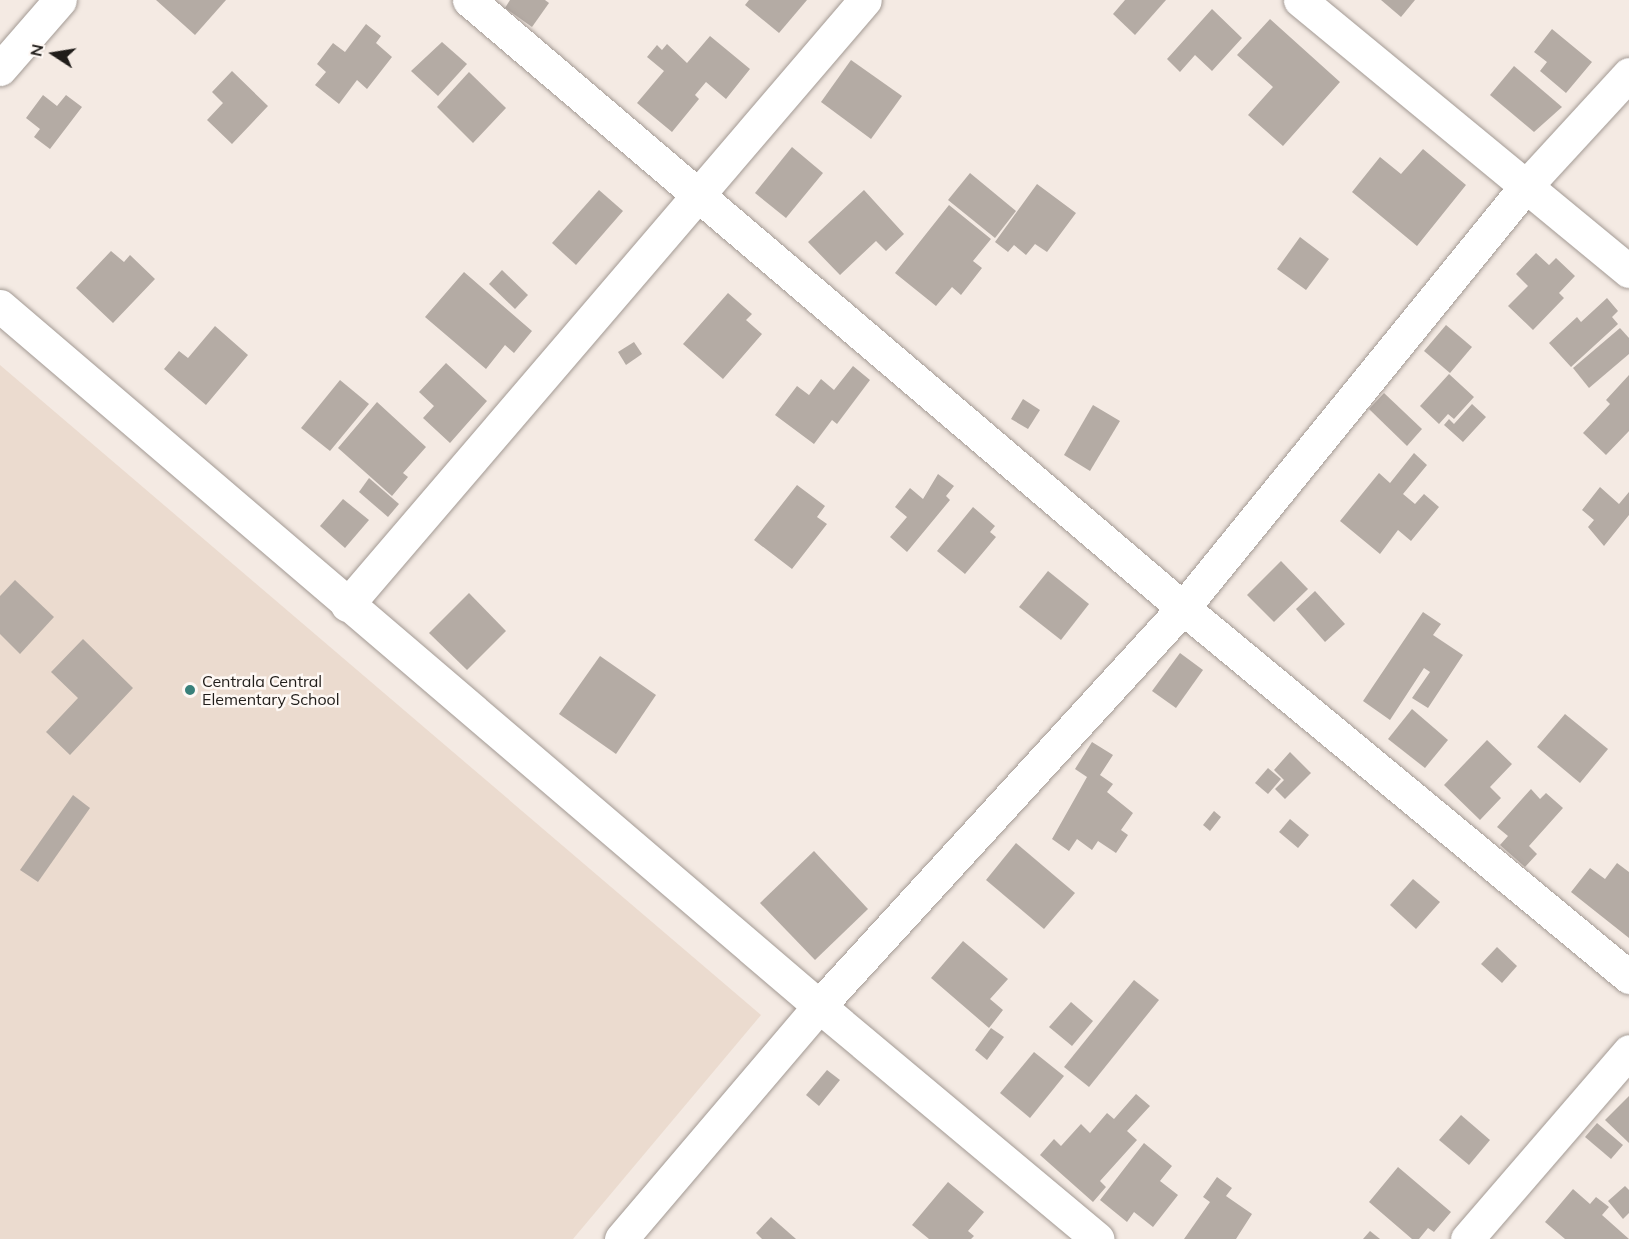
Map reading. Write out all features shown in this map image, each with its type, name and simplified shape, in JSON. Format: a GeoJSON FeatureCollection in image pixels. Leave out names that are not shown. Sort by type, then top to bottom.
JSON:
{"type":"FeatureCollection","features":[{"type":"Feature","properties":{"kind":"street"},"geometry":{"type":"LineString","coordinates":[[0,69],[60,0]]}},
{"type":"Feature","properties":{"kind":"street"},"geometry":{"type":"LineString","coordinates":[[469,0],[700,194],[1183,608],[1629,977]]}},
{"type":"Feature","properties":{"kind":"street"},"geometry":{"type":"LineString","coordinates":[[347,605],[865,0]]}},
{"type":"Feature","properties":{"kind":"street"},"geometry":{"type":"LineString","coordinates":[[1300,0],[1629,271]]}},
{"type":"Feature","properties":{"kind":"street"},"geometry":{"type":"LineString","coordinates":[[621,1239],[819,1006],[1183,608],[1526,186],[1629,74]]}},
{"type":"Feature","properties":{"kind":"street"},"geometry":{"type":"LineString","coordinates":[[0,306],[347,605],[819,1006],[1098,1239]]}},
{"type":"Feature","properties":{"kind":"street"},"geometry":{"type":"LineString","coordinates":[[1467,1239],[1629,1051]]}},
{"type":"Feature","properties":{"kind":"shaded area","name":"Centrala Central Elementary School"},"geometry":{"type":"Polygon","coordinates":[[[0,365],[761,1015],[573,1239],[0,1239],[0,365]]]}},
{"type":"Feature","properties":{"kind":"building"},"geometry":{"type":"Polygon","coordinates":[[[156,0],[226,0],[195,35],[156,0]]]}},
{"type":"Feature","properties":{"kind":"building"},"geometry":{"type":"Polygon","coordinates":[[[510,0],[545,0],[549,3],[532,27],[505,8],[510,0]]]}},
{"type":"Feature","properties":{"kind":"building"},"geometry":{"type":"Polygon","coordinates":[[[749,0],[807,0],[779,33],[745,5],[749,0]]]}},
{"type":"Feature","properties":{"kind":"building"},"geometry":{"type":"Polygon","coordinates":[[[1125,0],[1166,0],[1135,35],[1113,14],[1125,0]]]}},
{"type":"Feature","properties":{"kind":"building"},"geometry":{"type":"Polygon","coordinates":[[[1381,0],[1415,0],[1401,17],[1381,0]]]}},
{"type":"Feature","properties":{"kind":"building"},"geometry":{"type":"Polygon","coordinates":[[[1212,9],[1242,38],[1212,71],[1195,55],[1180,72],[1167,59],[1212,9]]]}},
{"type":"Feature","properties":{"kind":"building"},"geometry":{"type":"Polygon","coordinates":[[[1270,19],[1340,82],[1283,146],[1248,115],[1273,87],[1237,55],[1270,19]]]}},
{"type":"Feature","properties":{"kind":"building"},"geometry":{"type":"Polygon","coordinates":[[[366,24],[381,36],[376,43],[392,57],[367,89],[357,80],[339,104],[315,85],[326,72],[317,64],[333,43],[345,52],[366,24]]]}},
{"type":"Feature","properties":{"kind":"building"},"geometry":{"type":"Polygon","coordinates":[[[1552,29],[1592,62],[1566,93],[1540,71],[1547,62],[1534,52],[1552,29]]]}},
{"type":"Feature","properties":{"kind":"building"},"geometry":{"type":"Polygon","coordinates":[[[710,36],[750,69],[726,99],[706,82],[695,95],[699,99],[672,132],[637,103],[664,71],[647,57],[657,45],[662,50],[667,44],[687,63],[710,36]]]}},
{"type":"Feature","properties":{"kind":"building"},"geometry":{"type":"Polygon","coordinates":[[[442,42],[467,64],[438,96],[411,71],[442,42]]]}},
{"type":"Feature","properties":{"kind":"building"},"geometry":{"type":"Polygon","coordinates":[[[851,60],[902,96],[871,139],[821,102],[851,60]]]}},
{"type":"Feature","properties":{"kind":"building"},"geometry":{"type":"Polygon","coordinates":[[[1514,66],[1562,107],[1534,132],[1490,95],[1514,66]]]}},
{"type":"Feature","properties":{"kind":"building"},"geometry":{"type":"Polygon","coordinates":[[[232,71],[268,106],[232,144],[207,120],[223,103],[212,92],[232,71]]]}},
{"type":"Feature","properties":{"kind":"building"},"geometry":{"type":"Polygon","coordinates":[[[469,72],[506,108],[473,143],[437,107],[469,72]]]}},
{"type":"Feature","properties":{"kind":"building"},"geometry":{"type":"Polygon","coordinates":[[[43,95],[57,106],[66,95],[82,107],[50,149],[34,137],[40,129],[26,118],[43,95]]]}},
{"type":"Feature","properties":{"kind":"building"},"geometry":{"type":"Polygon","coordinates":[[[792,147],[823,173],[786,218],[755,193],[792,147]]]}},
{"type":"Feature","properties":{"kind":"building"},"geometry":{"type":"Polygon","coordinates":[[[1423,149],[1466,185],[1417,246],[1352,192],[1380,157],[1401,174],[1423,149]]]}},
{"type":"Feature","properties":{"kind":"building"},"geometry":{"type":"Polygon","coordinates":[[[970,173],[1016,211],[995,238],[948,200],[970,173]]]}},
{"type":"Feature","properties":{"kind":"building"},"geometry":{"type":"Polygon","coordinates":[[[1037,184],[1076,213],[1047,252],[1035,244],[1026,255],[1014,245],[1008,252],[995,242],[1037,184]]]}},
{"type":"Feature","properties":{"kind":"building"},"geometry":{"type":"Polygon","coordinates":[[[599,190],[623,211],[576,265],[552,243],[599,190]]]}},
{"type":"Feature","properties":{"kind":"building"},"geometry":{"type":"Polygon","coordinates":[[[864,190],[904,234],[886,251],[876,241],[840,275],[808,242],[864,190]]]}},
{"type":"Feature","properties":{"kind":"building"},"geometry":{"type":"Polygon","coordinates":[[[949,205],[991,239],[973,261],[982,268],[961,295],[952,287],[936,306],[895,273],[949,205]]]}},
{"type":"Feature","properties":{"kind":"building"},"geometry":{"type":"Polygon","coordinates":[[[1300,237],[1329,259],[1306,290],[1277,269],[1300,237]]]}},
{"type":"Feature","properties":{"kind":"building"},"geometry":{"type":"Polygon","coordinates":[[[111,251],[124,262],[130,255],[155,279],[113,323],[76,288],[111,251]]]}},
{"type":"Feature","properties":{"kind":"building"},"geometry":{"type":"Polygon","coordinates":[[[1536,253],[1549,265],[1556,258],[1575,276],[1559,293],[1564,298],[1533,330],[1508,306],[1528,286],[1516,274],[1536,253]]]}},
{"type":"Feature","properties":{"kind":"building"},"geometry":{"type":"Polygon","coordinates":[[[502,270],[528,295],[515,309],[489,284],[502,270]]]}},
{"type":"Feature","properties":{"kind":"building"},"geometry":{"type":"Polygon","coordinates":[[[464,272],[532,331],[514,353],[505,345],[486,369],[425,317],[464,272]]]}},
{"type":"Feature","properties":{"kind":"building"},"geometry":{"type":"Polygon","coordinates":[[[728,293],[752,314],[746,320],[762,334],[723,379],[683,344],[728,293]]]}},
{"type":"Feature","properties":{"kind":"building"},"geometry":{"type":"Polygon","coordinates":[[[1607,298],[1618,311],[1612,317],[1618,324],[1571,367],[1549,343],[1577,317],[1581,322],[1607,298]]]}},
{"type":"Feature","properties":{"kind":"building"},"geometry":{"type":"Polygon","coordinates":[[[1446,325],[1472,347],[1450,373],[1424,351],[1446,325]]]}},
{"type":"Feature","properties":{"kind":"building"},"geometry":{"type":"Polygon","coordinates":[[[215,326],[248,355],[206,405],[164,369],[179,351],[188,358],[215,326]]]}},
{"type":"Feature","properties":{"kind":"building"},"geometry":{"type":"Polygon","coordinates":[[[1620,328],[1629,338],[1629,354],[1589,388],[1573,368],[1620,328]]]}},
{"type":"Feature","properties":{"kind":"building"},"geometry":{"type":"Polygon","coordinates":[[[634,342],[642,354],[626,365],[618,352],[634,342]]]}},
{"type":"Feature","properties":{"kind":"building"},"geometry":{"type":"Polygon","coordinates":[[[446,363],[487,401],[450,443],[423,418],[434,406],[419,392],[446,363]]]}},
{"type":"Feature","properties":{"kind":"building"},"geometry":{"type":"Polygon","coordinates":[[[853,366],[870,380],[837,424],[832,420],[814,444],[775,415],[797,386],[809,395],[821,379],[834,390],[853,366]]]}},
{"type":"Feature","properties":{"kind":"building"},"geometry":{"type":"Polygon","coordinates":[[[1449,374],[1474,397],[1454,419],[1448,414],[1439,424],[1420,406],[1449,374]]]}},
{"type":"Feature","properties":{"kind":"building"},"geometry":{"type":"Polygon","coordinates":[[[1629,375],[1629,431],[1606,455],[1583,433],[1610,404],[1606,400],[1629,375]]]}},
{"type":"Feature","properties":{"kind":"building"},"geometry":{"type":"Polygon","coordinates":[[[340,380],[369,404],[330,451],[301,428],[340,380]]]}},
{"type":"Feature","properties":{"kind":"building"},"geometry":{"type":"Polygon","coordinates":[[[1384,393],[1422,429],[1407,446],[1369,409],[1384,393]]]}},
{"type":"Feature","properties":{"kind":"building"},"geometry":{"type":"Polygon","coordinates":[[[1023,399],[1040,410],[1028,429],[1011,419],[1023,399]]]}},
{"type":"Feature","properties":{"kind":"building"},"geometry":{"type":"Polygon","coordinates":[[[377,402],[426,447],[403,473],[408,477],[392,496],[338,448],[377,402]]]}},
{"type":"Feature","properties":{"kind":"building"},"geometry":{"type":"Polygon","coordinates":[[[1472,404],[1486,417],[1463,442],[1444,425],[1449,419],[1454,424],[1472,404]]]}},
{"type":"Feature","properties":{"kind":"building"},"geometry":{"type":"Polygon","coordinates":[[[1093,405],[1120,421],[1090,471],[1064,455],[1093,405]]]}},
{"type":"Feature","properties":{"kind":"building"},"geometry":{"type":"Polygon","coordinates":[[[1414,453],[1427,465],[1403,494],[1415,504],[1424,494],[1439,507],[1411,541],[1398,530],[1380,554],[1340,521],[1379,473],[1390,483],[1414,453]]]}},
{"type":"Feature","properties":{"kind":"building"},"geometry":{"type":"Polygon","coordinates":[[[938,474],[954,486],[946,496],[950,500],[907,552],[890,537],[907,517],[895,507],[910,488],[923,499],[938,474]]]}},
{"type":"Feature","properties":{"kind":"building"},"geometry":{"type":"Polygon","coordinates":[[[369,478],[399,504],[388,517],[359,492],[369,478]]]}},
{"type":"Feature","properties":{"kind":"building"},"geometry":{"type":"Polygon","coordinates":[[[797,485],[825,506],[817,517],[827,524],[792,569],[754,540],[797,485]]]}},
{"type":"Feature","properties":{"kind":"building"},"geometry":{"type":"Polygon","coordinates":[[[1600,487],[1619,504],[1629,492],[1629,515],[1604,546],[1588,527],[1594,520],[1582,510],[1600,487]]]}},
{"type":"Feature","properties":{"kind":"building"},"geometry":{"type":"Polygon","coordinates":[[[343,499],[369,520],[345,548],[320,526],[343,499]]]}},
{"type":"Feature","properties":{"kind":"building"},"geometry":{"type":"Polygon","coordinates":[[[973,507],[995,526],[990,532],[996,537],[965,574],[937,551],[973,507]]]}},
{"type":"Feature","properties":{"kind":"building"},"geometry":{"type":"Polygon","coordinates":[[[1281,561],[1308,589],[1274,622],[1247,595],[1281,561]]]}},
{"type":"Feature","properties":{"kind":"building"},"geometry":{"type":"Polygon","coordinates":[[[1048,571],[1089,604],[1061,640],[1019,607],[1048,571]]]}},
{"type":"Feature","properties":{"kind":"building"},"geometry":{"type":"Polygon","coordinates":[[[15,580],[54,617],[20,654],[0,634],[0,596],[15,580]]]}},
{"type":"Feature","properties":{"kind":"building"},"geometry":{"type":"Polygon","coordinates":[[[1315,591],[1345,624],[1325,642],[1296,609],[1315,591]]]}},
{"type":"Feature","properties":{"kind":"building"},"geometry":{"type":"Polygon","coordinates":[[[469,593],[506,631],[467,670],[429,633],[469,593]]]}},
{"type":"Feature","properties":{"kind":"building"},"geometry":{"type":"Polygon","coordinates":[[[1423,612],[1441,624],[1433,635],[1463,655],[1428,708],[1412,698],[1430,672],[1424,668],[1390,720],[1363,701],[1423,612]]]}},
{"type":"Feature","properties":{"kind":"building"},"geometry":{"type":"Polygon","coordinates":[[[83,639],[133,688],[70,755],[46,732],[78,698],[51,672],[83,639]]]}},
{"type":"Feature","properties":{"kind":"building"},"geometry":{"type":"Polygon","coordinates":[[[1180,653],[1203,670],[1176,708],[1152,691],[1180,653]]]}},
{"type":"Feature","properties":{"kind":"building"},"geometry":{"type":"Polygon","coordinates":[[[600,656],[656,695],[616,754],[559,714],[600,656]]]}},
{"type":"Feature","properties":{"kind":"building"},"geometry":{"type":"Polygon","coordinates":[[[1412,709],[1448,740],[1425,768],[1388,739],[1412,709]]]}},
{"type":"Feature","properties":{"kind":"building"},"geometry":{"type":"Polygon","coordinates":[[[1565,714],[1608,749],[1580,783],[1537,747],[1565,714]]]}},
{"type":"Feature","properties":{"kind":"building"},"geometry":{"type":"Polygon","coordinates":[[[1487,740],[1512,764],[1490,787],[1501,798],[1480,820],[1444,785],[1487,740]]]}},
{"type":"Feature","properties":{"kind":"building"},"geometry":{"type":"Polygon","coordinates":[[[1092,742],[1113,755],[1100,775],[1113,784],[1107,792],[1133,813],[1121,830],[1128,835],[1116,853],[1098,841],[1092,850],[1077,839],[1069,851],[1052,839],[1087,777],[1075,769],[1092,742]]]}},
{"type":"Feature","properties":{"kind":"building"},"geometry":{"type":"Polygon","coordinates":[[[1290,752],[1311,773],[1285,799],[1275,789],[1284,780],[1274,770],[1290,752]]]}},
{"type":"Feature","properties":{"kind":"building"},"geometry":{"type":"Polygon","coordinates":[[[1268,768],[1281,779],[1268,794],[1255,783],[1268,768]]]}},
{"type":"Feature","properties":{"kind":"building"},"geometry":{"type":"Polygon","coordinates":[[[1531,789],[1540,799],[1546,793],[1563,808],[1529,846],[1537,854],[1525,867],[1500,845],[1508,836],[1497,827],[1531,789]]]}},
{"type":"Feature","properties":{"kind":"building"},"geometry":{"type":"Polygon","coordinates":[[[73,795],[90,808],[38,882],[20,870],[73,795]]]}},
{"type":"Feature","properties":{"kind":"building"},"geometry":{"type":"Polygon","coordinates":[[[1214,811],[1221,817],[1210,831],[1203,825],[1214,811]]]}},
{"type":"Feature","properties":{"kind":"building"},"geometry":{"type":"Polygon","coordinates":[[[1290,819],[1309,835],[1298,848],[1279,832],[1290,819]]]}},
{"type":"Feature","properties":{"kind":"building"},"geometry":{"type":"Polygon","coordinates":[[[1016,843],[1075,893],[1044,929],[986,880],[1016,843]]]}},
{"type":"Feature","properties":{"kind":"building"},"geometry":{"type":"Polygon","coordinates":[[[814,851],[868,909],[815,960],[760,903],[814,851]]]}},
{"type":"Feature","properties":{"kind":"building"},"geometry":{"type":"Polygon","coordinates":[[[1617,863],[1629,872],[1629,938],[1571,892],[1590,868],[1605,879],[1617,863]]]}},
{"type":"Feature","properties":{"kind":"building"},"geometry":{"type":"Polygon","coordinates":[[[1413,879],[1440,902],[1416,929],[1390,905],[1413,879]]]}},
{"type":"Feature","properties":{"kind":"building"},"geometry":{"type":"Polygon","coordinates":[[[963,941],[1008,979],[990,999],[1003,1010],[989,1028],[931,978],[963,941]]]}},
{"type":"Feature","properties":{"kind":"building"},"geometry":{"type":"Polygon","coordinates":[[[1497,947],[1517,966],[1502,983],[1481,964],[1497,947]]]}},
{"type":"Feature","properties":{"kind":"building"},"geometry":{"type":"Polygon","coordinates":[[[1134,980],[1159,1000],[1089,1087],[1064,1067],[1134,980]]]}},
{"type":"Feature","properties":{"kind":"building"},"geometry":{"type":"Polygon","coordinates":[[[1071,1002],[1093,1021],[1072,1046],[1049,1027],[1071,1002]]]}},
{"type":"Feature","properties":{"kind":"building"},"geometry":{"type":"Polygon","coordinates":[[[991,1028],[1004,1037],[987,1060],[975,1050],[991,1028]]]}},
{"type":"Feature","properties":{"kind":"building"},"geometry":{"type":"Polygon","coordinates":[[[1034,1052],[1064,1076],[1030,1118],[1000,1093],[1034,1052]]]}},
{"type":"Feature","properties":{"kind":"building"},"geometry":{"type":"Polygon","coordinates":[[[827,1070],[840,1080],[819,1106],[806,1095],[827,1070]]]}},
{"type":"Feature","properties":{"kind":"building"},"geometry":{"type":"Polygon","coordinates":[[[1136,1094],[1150,1106],[1127,1131],[1137,1140],[1100,1181],[1106,1187],[1093,1202],[1040,1155],[1054,1139],[1061,1146],[1081,1124],[1090,1133],[1107,1113],[1114,1119],[1136,1094]]]}},
{"type":"Feature","properties":{"kind":"building"},"geometry":{"type":"Polygon","coordinates":[[[1629,1096],[1629,1143],[1605,1120],[1629,1096]]]}},
{"type":"Feature","properties":{"kind":"building"},"geometry":{"type":"Polygon","coordinates":[[[1461,1115],[1490,1140],[1469,1165],[1439,1140],[1461,1115]]]}},
{"type":"Feature","properties":{"kind":"building"},"geometry":{"type":"Polygon","coordinates":[[[1597,1123],[1623,1145],[1611,1159],[1585,1137],[1597,1123]]]}},
{"type":"Feature","properties":{"kind":"building"},"geometry":{"type":"Polygon","coordinates":[[[1144,1143],[1172,1166],[1160,1181],[1178,1195],[1153,1227],[1134,1212],[1127,1222],[1100,1200],[1144,1143]]]}},
{"type":"Feature","properties":{"kind":"building"},"geometry":{"type":"Polygon","coordinates":[[[1398,1167],[1451,1212],[1434,1232],[1428,1228],[1419,1239],[1412,1239],[1369,1202],[1398,1167]]]}},
{"type":"Feature","properties":{"kind":"building"},"geometry":{"type":"Polygon","coordinates":[[[1217,1177],[1232,1188],[1226,1196],[1252,1214],[1236,1239],[1184,1239],[1210,1202],[1203,1197],[1217,1177]]]}},
{"type":"Feature","properties":{"kind":"building"},"geometry":{"type":"Polygon","coordinates":[[[948,1182],[984,1212],[968,1231],[974,1236],[971,1239],[929,1239],[912,1225],[948,1182]]]}},
{"type":"Feature","properties":{"kind":"building"},"geometry":{"type":"Polygon","coordinates":[[[1625,1186],[1629,1190],[1629,1213],[1623,1219],[1608,1201],[1625,1186]]]}},
{"type":"Feature","properties":{"kind":"building"},"geometry":{"type":"Polygon","coordinates":[[[1573,1189],[1590,1204],[1596,1197],[1609,1207],[1602,1215],[1629,1239],[1565,1239],[1545,1222],[1573,1189]]]}},
{"type":"Feature","properties":{"kind":"building"},"geometry":{"type":"Polygon","coordinates":[[[771,1217],[796,1239],[762,1239],[756,1233],[771,1217]]]}},
{"type":"Feature","properties":{"kind":"building"},"geometry":{"type":"Polygon","coordinates":[[[1370,1231],[1380,1239],[1363,1239],[1370,1231]]]}},
{"type":"Feature","properties":{"kind":"place","name":"Centrala Central Elementary School"},"geometry":{"type":"Point","coordinates":[190,690]}}]}
